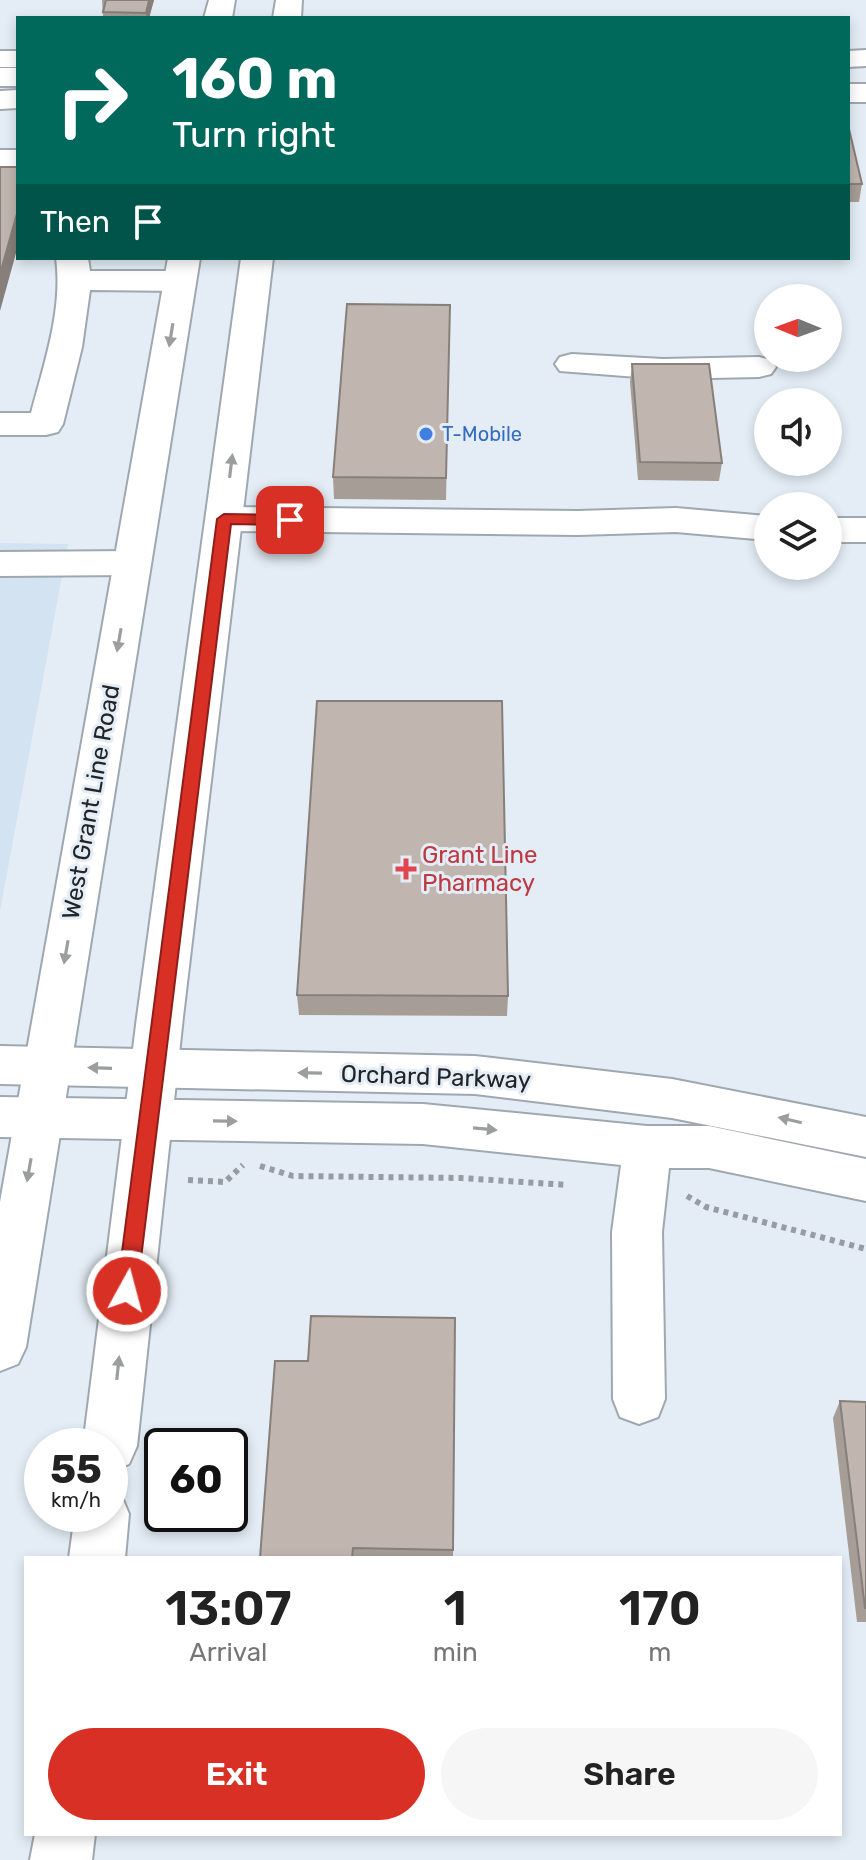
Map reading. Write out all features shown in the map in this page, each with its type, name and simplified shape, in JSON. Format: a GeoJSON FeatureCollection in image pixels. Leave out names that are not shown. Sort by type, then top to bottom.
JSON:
{"type":"FeatureCollection","features":[{"type":"Feature","properties":{"kind":"main road"},"geometry":{"type":"LineString","coordinates":[[112,1428],[153,1070],[257,260]]}},
{"type":"Feature","properties":{"kind":"main road"},"geometry":{"type":"LineString","coordinates":[[0,424],[46,424],[65,347],[73,269],[182,270]]}},
{"type":"Feature","properties":{"kind":"main road","name":"West Grant Line Road"},"geometry":{"type":"LineString","coordinates":[[0,1347],[19,1118],[47,1066],[182,270]]}},
{"type":"Feature","properties":{"kind":"main road"},"geometry":{"type":"LineString","coordinates":[[572,364],[663,369],[754,367]]}},
{"type":"Feature","properties":{"kind":"main road"},"geometry":{"type":"LineString","coordinates":[[224,519],[578,523],[676,520],[754,527]]}},
{"type":"Feature","properties":{"kind":"main road"},"geometry":{"type":"LineString","coordinates":[[842,530],[866,530]]}},
{"type":"Feature","properties":{"kind":"main road"},"geometry":{"type":"LineString","coordinates":[[0,564],[132,563]]}},
{"type":"Feature","properties":{"kind":"main road","name":"Orchard Parkway"},"geometry":{"type":"LineString","coordinates":[[0,1065],[475,1075],[552,1081],[686,1099],[866,1137]]}},
{"type":"Feature","properties":{"kind":"main road","name":"Orchard Parkway"},"geometry":{"type":"LineString","coordinates":[[19,1118],[423,1124],[647,1147],[709,1147],[866,1180]]}},
{"type":"Feature","properties":{"kind":"main road"},"geometry":{"type":"LineString","coordinates":[[639,1399],[637,1232],[647,1147]]}},
{"type":"Feature","properties":{"kind":"main road"},"geometry":{"type":"LineString","coordinates":[[97,1556],[100,1532]]}},
{"type":"Feature","properties":{"kind":"main road"},"geometry":{"type":"LineString","coordinates":[[61,1860],[65,1836]]}},
{"type":"Feature","properties":{"kind":"path"},"geometry":{"type":"LineString","coordinates":[[201,1181],[225,1182],[247,1161],[293,1176],[461,1178],[579,1185]]}},
{"type":"Feature","properties":{"kind":"path"},"geometry":{"type":"LineString","coordinates":[[679,1191],[706,1207],[866,1249]]}},
{"type":"Feature","properties":{"kind":"shaded area"},"geometry":{"type":"Polygon","coordinates":[[[0,543],[68,544],[0,911],[0,543]]]}},
{"type":"Feature","properties":{"kind":"building"},"geometry":{"type":"Polygon","coordinates":[[[106,0],[149,0],[146,13],[103,12],[106,0]]]}},
{"type":"Feature","properties":{"kind":"building"},"geometry":{"type":"Polygon","coordinates":[[[850,133],[862,184],[850,184],[850,133]]]}},
{"type":"Feature","properties":{"kind":"building"},"geometry":{"type":"Polygon","coordinates":[[[0,167],[16,167],[16,217],[0,274],[0,167]]]}},
{"type":"Feature","properties":{"kind":"building"},"geometry":{"type":"Polygon","coordinates":[[[347,304],[450,305],[446,478],[333,477],[347,304]]]}},
{"type":"Feature","properties":{"kind":"building"},"geometry":{"type":"Polygon","coordinates":[[[632,364],[709,364],[722,463],[640,462],[632,364]]]}},
{"type":"Feature","properties":{"kind":"building","name":"Grant Line Pharmacy"},"geometry":{"type":"Polygon","coordinates":[[[317,701],[502,701],[508,996],[297,995],[317,701]]]}},
{"type":"Feature","properties":{"kind":"building"},"geometry":{"type":"Polygon","coordinates":[[[311,1316],[455,1318],[453,1550],[353,1548],[352,1556],[260,1556],[275,1361],[308,1361],[311,1316]]]}},
{"type":"Feature","properties":{"kind":"building"},"geometry":{"type":"Polygon","coordinates":[[[840,1401],[866,1402],[866,1608],[865,1608],[840,1401]]]}},
{"type":"Feature","properties":{"kind":"place","name":"T-Mobile"},"geometry":{"type":"Point","coordinates":[426,434]}},
{"type":"Feature","properties":{"kind":"place","name":"Grant Line Pharmacy"},"geometry":{"type":"Point","coordinates":[406,869]}},
{"type":"Feature","properties":{"kind":"route"},"geometry":{"type":"LineString","coordinates":[[127,1291],[224,519],[290,520]]}}]}
